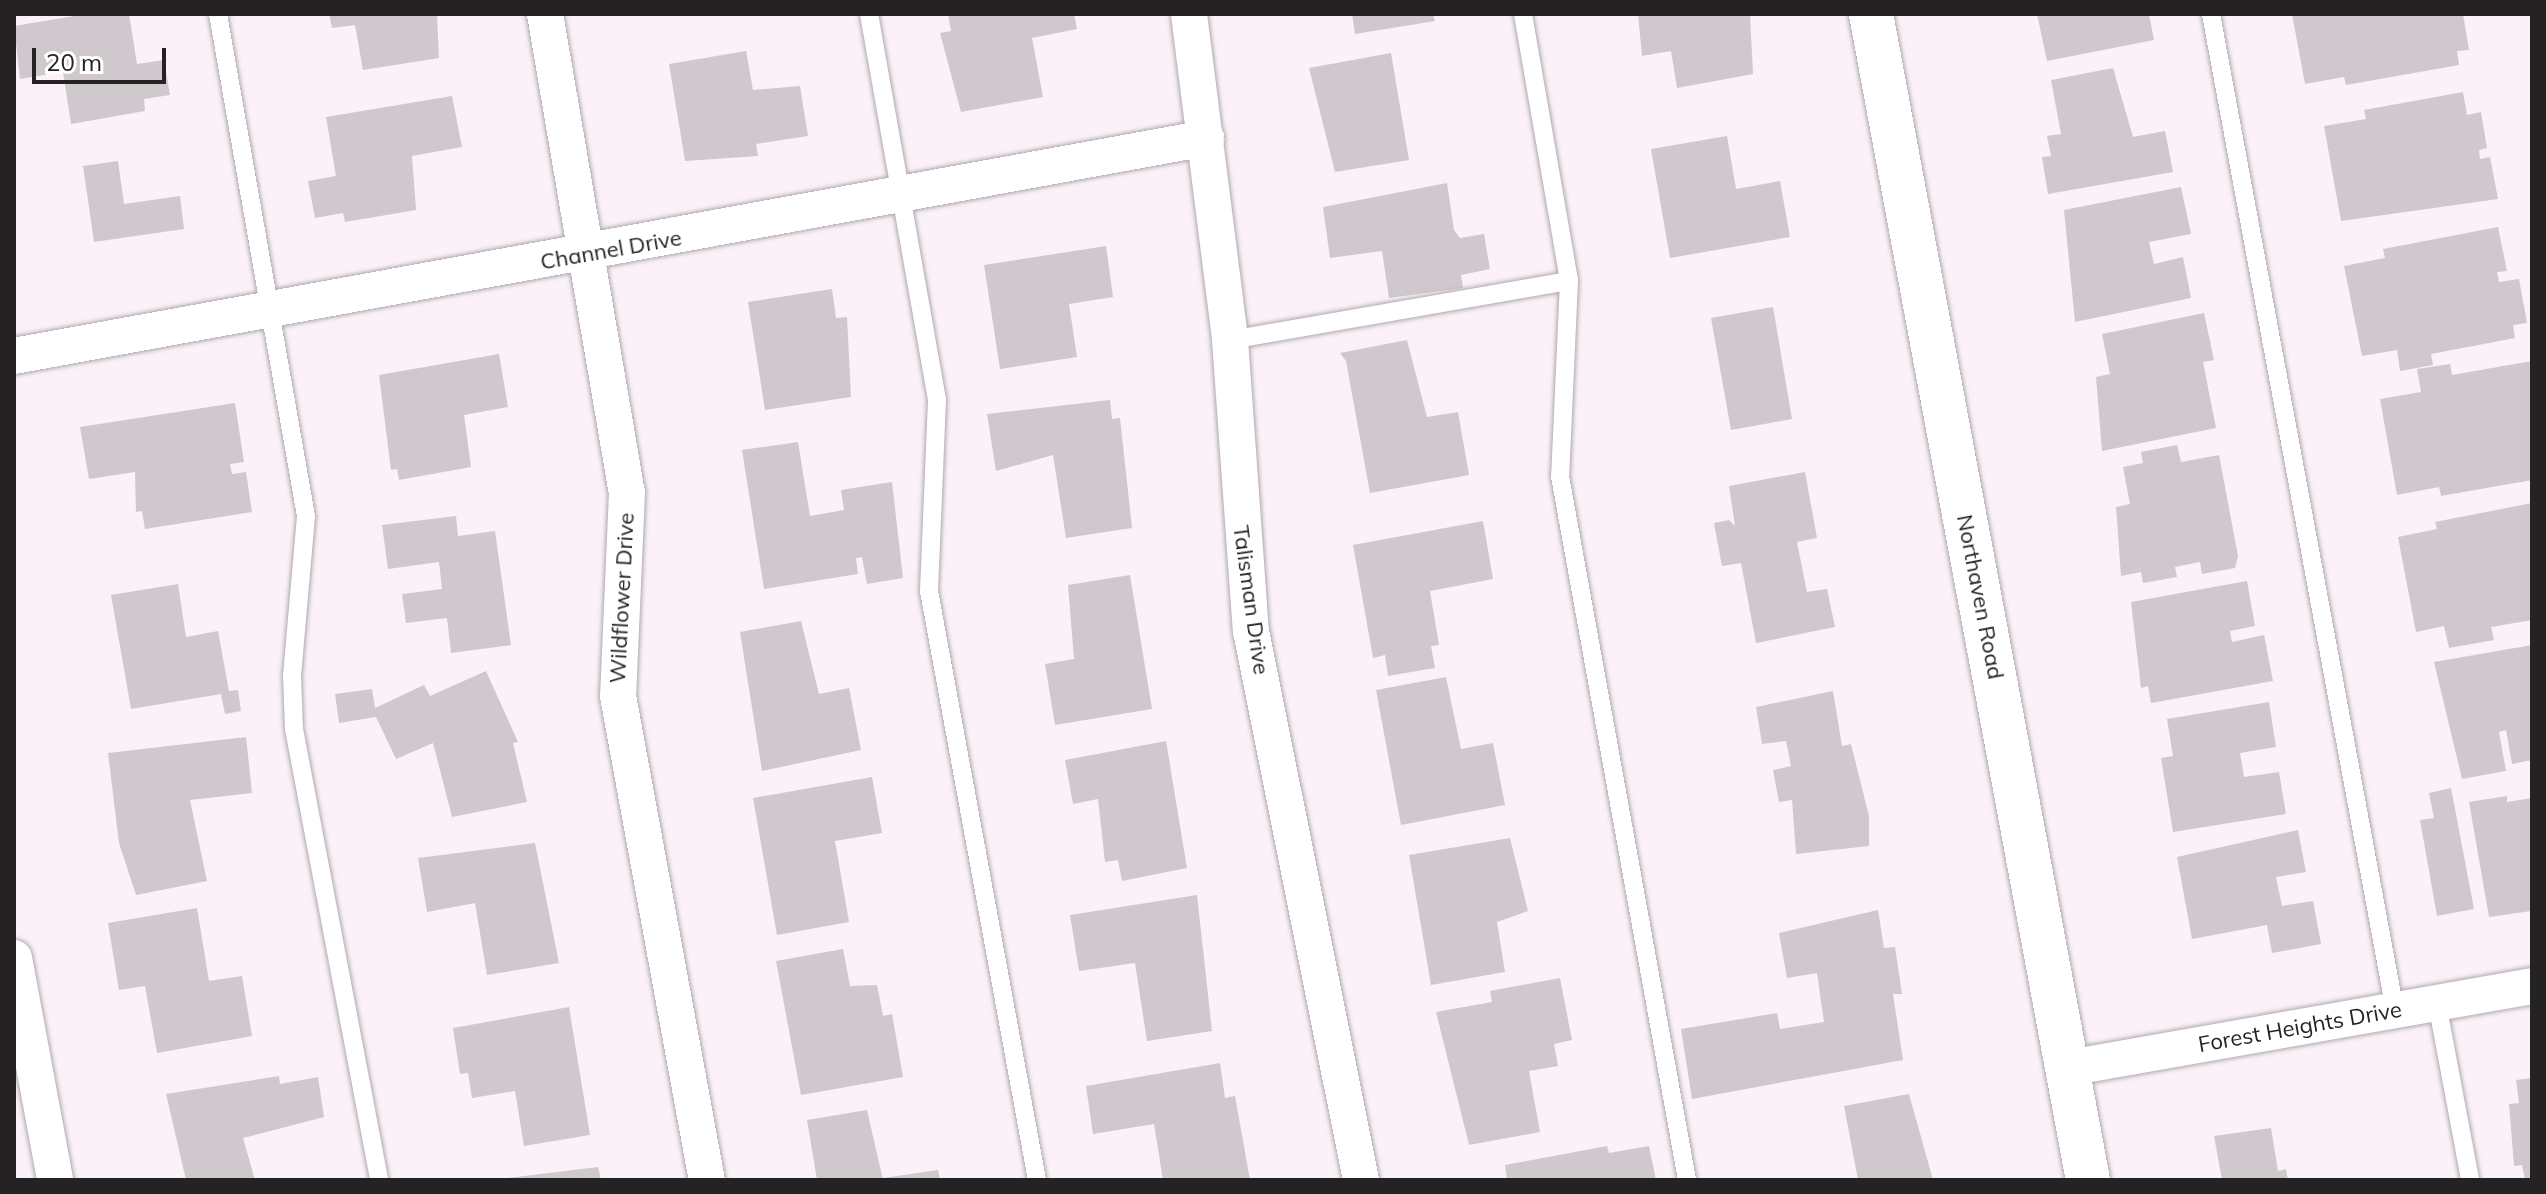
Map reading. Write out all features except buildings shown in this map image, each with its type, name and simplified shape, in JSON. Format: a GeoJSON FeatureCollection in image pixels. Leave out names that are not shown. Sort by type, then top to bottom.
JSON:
{"type":"FeatureCollection","features":[{"type":"Feature","properties":{"kind":"street","name":"Wildflower Drive"},"geometry":{"type":"LineString","coordinates":[[545,14],[627,492],[618,696],[707,1180]]}},
{"type":"Feature","properties":{"kind":"street","name":"Talisman Drive"},"geometry":{"type":"LineString","coordinates":[[1189,14],[1230,340],[1251,631],[1361,1180]]}},
{"type":"Feature","properties":{"kind":"street","name":"Northaven Road"},"geometry":{"type":"LineString","coordinates":[[1871,14],[2088,1180]]}},
{"type":"Feature","properties":{"kind":"street","name":"Channel Drive"},"geometry":{"type":"LineString","coordinates":[[14,356],[586,255],[1206,138]]}},
{"type":"Feature","properties":{"kind":"street"},"geometry":{"type":"LineString","coordinates":[[14,958],[55,1180]]}},
{"type":"Feature","properties":{"kind":"street","name":"Forest Heights Drive"},"geometry":{"type":"LineString","coordinates":[[2068,1068],[2532,986]]}},
{"type":"Feature","properties":{"kind":"lane"},"geometry":{"type":"LineString","coordinates":[[218,14],[306,516],[292,675],[294,729],[379,1180]]}},
{"type":"Feature","properties":{"kind":"lane"},"geometry":{"type":"LineString","coordinates":[[869,14],[937,400],[929,591],[1037,1180]]}},
{"type":"Feature","properties":{"kind":"lane"},"geometry":{"type":"LineString","coordinates":[[1523,14],[1569,281],[1560,476],[1687,1180]]}},
{"type":"Feature","properties":{"kind":"lane"},"geometry":{"type":"LineString","coordinates":[[2211,14],[2395,1011]]}},
{"type":"Feature","properties":{"kind":"lane"},"geometry":{"type":"LineString","coordinates":[[1230,340],[1569,281]]}},
{"type":"Feature","properties":{"kind":"lane"},"geometry":{"type":"LineString","coordinates":[[2437,1003],[2470,1180]]}}]}
